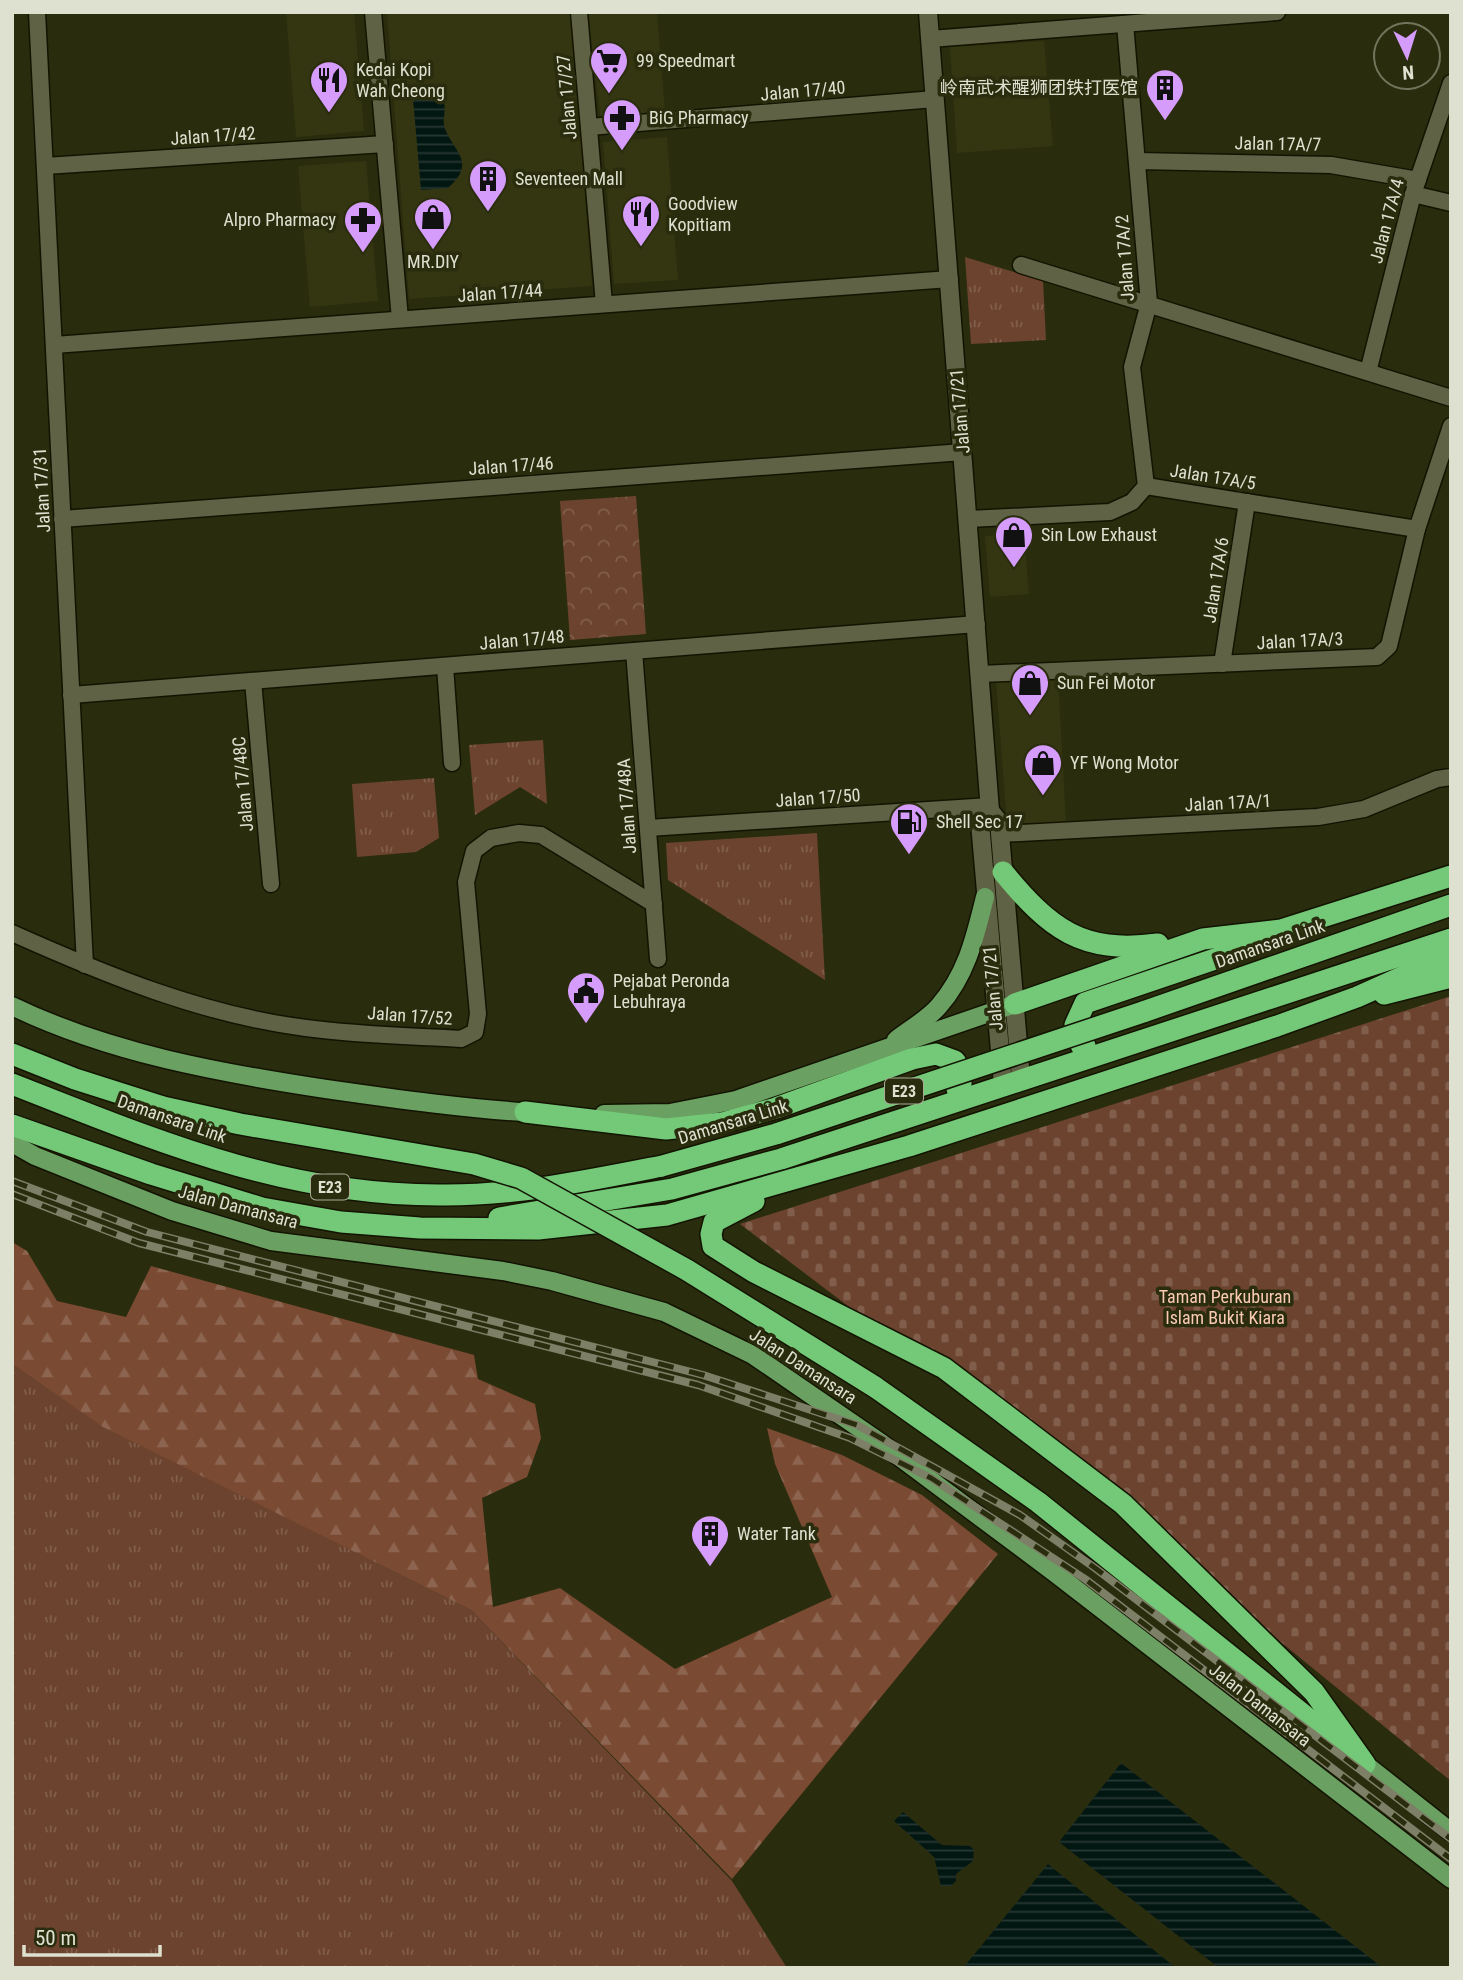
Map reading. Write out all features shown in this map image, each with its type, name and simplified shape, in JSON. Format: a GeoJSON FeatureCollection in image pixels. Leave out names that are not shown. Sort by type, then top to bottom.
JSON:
{"type":"FeatureCollection","features":[{"type":"Feature","properties":{"kind":"highway"},"geometry":{"type":"LineString","coordinates":[[1003,872],[1033,908],[1083,942],[1129,948],[1281,930]]}},
{"type":"Feature","properties":{"kind":"highway"},"geometry":{"type":"LineString","coordinates":[[1108,1050],[1081,1045],[1075,1024],[1085,1003],[1218,958],[1281,930],[1393,897],[1451,876]]}},
{"type":"Feature","properties":{"kind":"highway","name":"Damansara Link"},"geometry":{"type":"LineString","coordinates":[[12,1084],[170,1146],[279,1179],[357,1191],[447,1195],[552,1187],[662,1166],[776,1134],[1143,1012],[1451,905]]}},
{"type":"Feature","properties":{"kind":"highway"},"geometry":{"type":"LineString","coordinates":[[1005,1008],[1203,939]]}},
{"type":"Feature","properties":{"kind":"highway"},"geometry":{"type":"LineString","coordinates":[[420,1228],[510,1217],[672,1189],[781,1159],[1451,939]]}},
{"type":"Feature","properties":{"kind":"highway","name":"E23"},"geometry":{"type":"LineString","coordinates":[[12,1125],[150,1174],[262,1208],[341,1222],[420,1228],[538,1228],[667,1215],[790,1182],[1210,1048],[1357,997],[1451,955]]}},
{"type":"Feature","properties":{"kind":"highway"},"geometry":{"type":"LineString","coordinates":[[1357,997],[1422,987],[1451,978]]}},
{"type":"Feature","properties":{"kind":"highway"},"geometry":{"type":"LineString","coordinates":[[12,1054],[75,1079],[163,1107],[240,1124],[474,1164],[521,1178],[687,1270],[875,1387],[1038,1502],[1365,1764]]}},
{"type":"Feature","properties":{"kind":"highway"},"geometry":{"type":"LineString","coordinates":[[525,1112],[666,1129],[722,1123],[776,1108],[912,1059],[936,1054],[955,1061],[961,1073],[961,1084],[939,1108]]}},
{"type":"Feature","properties":{"kind":"highway"},"geometry":{"type":"LineString","coordinates":[[790,1182],[714,1222],[711,1234],[713,1246],[754,1272],[944,1368],[1123,1504],[1314,1692],[1365,1764]]}},
{"type":"Feature","properties":{"kind":"main road"},"geometry":{"type":"LineString","coordinates":[[886,1049],[938,1008],[954,985],[971,956],[985,897]]}},
{"type":"Feature","properties":{"kind":"main road"},"geometry":{"type":"LineString","coordinates":[[12,1006],[47,1023],[148,1054],[250,1077],[380,1097],[525,1112],[670,1113],[736,1100],[1005,1008]]}},
{"type":"Feature","properties":{"kind":"main road","name":"Jalan Damansara"},"geometry":{"type":"LineString","coordinates":[[12,1143],[35,1156],[172,1211],[271,1241],[503,1271],[552,1281],[664,1312],[753,1355],[881,1443],[1055,1573],[1451,1880]]}},
{"type":"Feature","properties":{"kind":"main road"},"geometry":{"type":"LineString","coordinates":[[1365,1764],[1451,1832]]}},
{"type":"Feature","properties":{"kind":"street","name":"Jalan 17/31"},"geometry":{"type":"LineString","coordinates":[[37,12],[85,965]]}},
{"type":"Feature","properties":{"kind":"street"},"geometry":{"type":"LineString","coordinates":[[373,12],[400,319]]}},
{"type":"Feature","properties":{"kind":"street","name":"Jalan 17/27"},"geometry":{"type":"LineString","coordinates":[[579,12],[604,304]]}},
{"type":"Feature","properties":{"kind":"street","name":"Jalan 17/21"},"geometry":{"type":"LineString","coordinates":[[929,12],[990,808],[999,822],[1003,872],[1005,1008],[1012,1082]]}},
{"type":"Feature","properties":{"kind":"street"},"geometry":{"type":"LineString","coordinates":[[930,39],[1277,12]]}},
{"type":"Feature","properties":{"kind":"street","name":"Jalan 17A/2"},"geometry":{"type":"LineString","coordinates":[[1125,24],[1149,303],[1132,367],[1146,486]]}},
{"type":"Feature","properties":{"kind":"street","name":"Jalan 17A/4"},"geometry":{"type":"LineString","coordinates":[[1367,372],[1416,187],[1451,83]]}},
{"type":"Feature","properties":{"kind":"street","name":"Jalan 17/40"},"geometry":{"type":"LineString","coordinates":[[589,127],[935,99]]}},
{"type":"Feature","properties":{"kind":"street","name":"Jalan 17/42"},"geometry":{"type":"LineString","coordinates":[[45,166],[385,144]]}},
{"type":"Feature","properties":{"kind":"street","name":"Jalan 17A/7"},"geometry":{"type":"LineString","coordinates":[[1136,161],[1331,165],[1416,187],[1451,203]]}},
{"type":"Feature","properties":{"kind":"street"},"geometry":{"type":"LineString","coordinates":[[1021,265],[1451,398]]}},
{"type":"Feature","properties":{"kind":"street","name":"Jalan 17/44"},"geometry":{"type":"LineString","coordinates":[[54,345],[950,279]]}},
{"type":"Feature","properties":{"kind":"street","name":"Jalan 17A/3"},"geometry":{"type":"LineString","coordinates":[[980,674],[1377,657],[1389,646],[1417,529],[1451,426]]}},
{"type":"Feature","properties":{"kind":"street","name":"Jalan 17/46"},"geometry":{"type":"LineString","coordinates":[[62,519],[963,452]]}},
{"type":"Feature","properties":{"kind":"street","name":"Jalan 17A/5"},"geometry":{"type":"LineString","coordinates":[[969,519],[1110,512],[1132,502],[1146,486],[1417,529]]}},
{"type":"Feature","properties":{"kind":"street","name":"Jalan 17A/6"},"geometry":{"type":"LineString","coordinates":[[1222,664],[1247,502]]}},
{"type":"Feature","properties":{"kind":"street","name":"Jalan 17/48"},"geometry":{"type":"LineString","coordinates":[[71,695],[977,624]]}},
{"type":"Feature","properties":{"kind":"street","name":"Jalan 17/48A"},"geometry":{"type":"LineString","coordinates":[[634,651],[658,959]]}},
{"type":"Feature","properties":{"kind":"street"},"geometry":{"type":"LineString","coordinates":[[446,666],[452,763]]}},
{"type":"Feature","properties":{"kind":"street","name":"Jalan 17/48C"},"geometry":{"type":"LineString","coordinates":[[254,681],[271,884]]}},
{"type":"Feature","properties":{"kind":"street","name":"Jalan 17A/1"},"geometry":{"type":"LineString","coordinates":[[1000,834],[1318,817],[1364,809],[1437,779],[1451,777]]}},
{"type":"Feature","properties":{"kind":"street","name":"Jalan 17/21"},"geometry":{"type":"LineString","coordinates":[[990,808],[980,823],[985,897],[1005,1008]]}},
{"type":"Feature","properties":{"kind":"street","name":"Jalan 17/50"},"geometry":{"type":"LineString","coordinates":[[648,828],[990,808]]}},
{"type":"Feature","properties":{"kind":"street","name":"Jalan 17/52"},"geometry":{"type":"LineString","coordinates":[[12,933],[85,965],[190,1003],[305,1028],[461,1039],[475,1032],[478,1014],[466,882],[474,851],[491,838],[519,833],[541,835],[654,904]]}},
{"type":"Feature","properties":{"kind":"shaded area"},"geometry":{"type":"Polygon","coordinates":[[[286,12],[354,12],[364,131],[296,137],[286,12]]]}},
{"type":"Feature","properties":{"kind":"shaded area","name":"Seventeen Mall"},"geometry":{"type":"Polygon","coordinates":[[[387,12],[571,12],[592,286],[409,299],[387,12]]]}},
{"type":"Feature","properties":{"kind":"shaded area"},"geometry":{"type":"Polygon","coordinates":[[[588,12],[657,12],[665,112],[600,116],[588,12]]]}},
{"type":"Feature","properties":{"kind":"shaded area"},"geometry":{"type":"Polygon","coordinates":[[[1044,41],[1053,146],[957,153],[950,47],[1044,41]]]}},
{"type":"Feature","properties":{"kind":"shaded area"},"geometry":{"type":"Polygon","coordinates":[[[439,98],[444,103],[444,125],[460,156],[461,170],[448,188],[421,190],[413,99],[439,98]]]}},
{"type":"Feature","properties":{"kind":"shaded area"},"geometry":{"type":"Polygon","coordinates":[[[667,137],[678,280],[614,284],[603,142],[667,137]]]}},
{"type":"Feature","properties":{"kind":"shaded area"},"geometry":{"type":"Polygon","coordinates":[[[366,161],[378,301],[310,307],[298,166],[366,161]]]}},
{"type":"Feature","properties":{"kind":"shaded area"},"geometry":{"type":"Polygon","coordinates":[[[1024,533],[1029,594],[990,597],[985,536],[1024,533]]]}},
{"type":"Feature","properties":{"kind":"shaded area"},"geometry":{"type":"Polygon","coordinates":[[[1058,677],[1066,822],[1007,826],[996,680],[1058,677]]]}},
{"type":"Feature","properties":{"kind":"shaded area"},"geometry":{"type":"Polygon","coordinates":[[[1121,1763],[1383,1968],[1219,1968],[1059,1842],[1121,1763]]]}},
{"type":"Feature","properties":{"kind":"shaded area"},"geometry":{"type":"Polygon","coordinates":[[[903,1812],[942,1845],[970,1846],[974,1850],[973,1861],[956,1874],[956,1881],[951,1886],[941,1886],[934,1857],[894,1821],[903,1812]]]}},
{"type":"Feature","properties":{"kind":"shaded area"},"geometry":{"type":"Polygon","coordinates":[[[1048,1864],[1176,1968],[963,1968],[1048,1864]]]}},
{"type":"Feature","properties":{"kind":"green space"},"geometry":{"type":"Polygon","coordinates":[[[965,257],[1043,281],[1046,340],[971,344],[965,257]]]}},
{"type":"Feature","properties":{"kind":"green space"},"geometry":{"type":"Polygon","coordinates":[[[636,496],[646,634],[570,640],[560,501],[636,496]]]}},
{"type":"Feature","properties":{"kind":"green space"},"geometry":{"type":"Polygon","coordinates":[[[543,740],[547,804],[520,787],[475,815],[469,745],[543,740]]]}},
{"type":"Feature","properties":{"kind":"green space"},"geometry":{"type":"Polygon","coordinates":[[[434,778],[439,838],[416,852],[357,857],[352,784],[434,778]]]}},
{"type":"Feature","properties":{"kind":"green space"},"geometry":{"type":"Polygon","coordinates":[[[817,833],[825,980],[668,880],[666,843],[817,833]]]}},
{"type":"Feature","properties":{"kind":"green space","name":"Taman Perkuburan Islam Bukit Kiara"},"geometry":{"type":"Polygon","coordinates":[[[1451,996],[1451,1781],[1156,1540],[740,1224],[1451,996]]]}},
{"type":"Feature","properties":{"kind":"green space"},"geometry":{"type":"Polygon","coordinates":[[[12,1242],[27,1251],[57,1301],[126,1317],[151,1266],[474,1355],[478,1379],[535,1404],[541,1438],[527,1477],[482,1498],[493,1607],[560,1588],[675,1669],[832,1597],[775,1464],[767,1428],[842,1455],[922,1495],[998,1554],[732,1879],[471,1610],[103,1427],[12,1364],[12,1242]]]}},
{"type":"Feature","properties":{"kind":"green space"},"geometry":{"type":"Polygon","coordinates":[[[12,1364],[104,1427],[471,1610],[732,1881],[787,1968],[12,1968],[12,1364]]]}},
{"type":"Feature","properties":{"kind":"railway"},"geometry":{"type":"LineString","coordinates":[[12,1181],[147,1232],[703,1375],[857,1425],[1020,1515],[1095,1568],[1451,1839]]}},
{"type":"Feature","properties":{"kind":"railway"},"geometry":{"type":"LineString","coordinates":[[12,1194],[139,1243],[698,1385],[850,1438],[931,1478],[1085,1579],[1451,1859]]}},
{"type":"Feature","properties":{"kind":"place","name":"99 Speedmart"},"geometry":{"type":"Point","coordinates":[609,95]}},
{"type":"Feature","properties":{"kind":"place","name":"Kedai Kopi Wah Cheong"},"geometry":{"type":"Point","coordinates":[329,114]}},
{"type":"Feature","properties":{"kind":"place","name":"岭南武术醒狮团铁打医馆"},"geometry":{"type":"Point","coordinates":[1165,122]}},
{"type":"Feature","properties":{"kind":"place","name":"BiG Pharmacy"},"geometry":{"type":"Point","coordinates":[622,152]}},
{"type":"Feature","properties":{"kind":"place","name":"Seventeen Mall"},"geometry":{"type":"Point","coordinates":[488,213]}},
{"type":"Feature","properties":{"kind":"place","name":"Goodview Kopitiam"},"geometry":{"type":"Point","coordinates":[641,248]}},
{"type":"Feature","properties":{"kind":"place","name":"MR.DIY"},"geometry":{"type":"Point","coordinates":[433,251]}},
{"type":"Feature","properties":{"kind":"place","name":"Alpro Pharmacy"},"geometry":{"type":"Point","coordinates":[363,254]}},
{"type":"Feature","properties":{"kind":"place","name":"Sin Low Exhaust"},"geometry":{"type":"Point","coordinates":[1014,569]}},
{"type":"Feature","properties":{"kind":"place","name":"Sun Fei Motor"},"geometry":{"type":"Point","coordinates":[1030,717]}},
{"type":"Feature","properties":{"kind":"place","name":"YF Wong Motor"},"geometry":{"type":"Point","coordinates":[1043,797]}},
{"type":"Feature","properties":{"kind":"place","name":"Shell Sec 17"},"geometry":{"type":"Point","coordinates":[909,856]}},
{"type":"Feature","properties":{"kind":"place","name":"Pejabat Peronda Lebuhraya"},"geometry":{"type":"Point","coordinates":[586,1025]}},
{"type":"Feature","properties":{"kind":"place","name":"Water Tank"},"geometry":{"type":"Point","coordinates":[710,1568]}}]}
